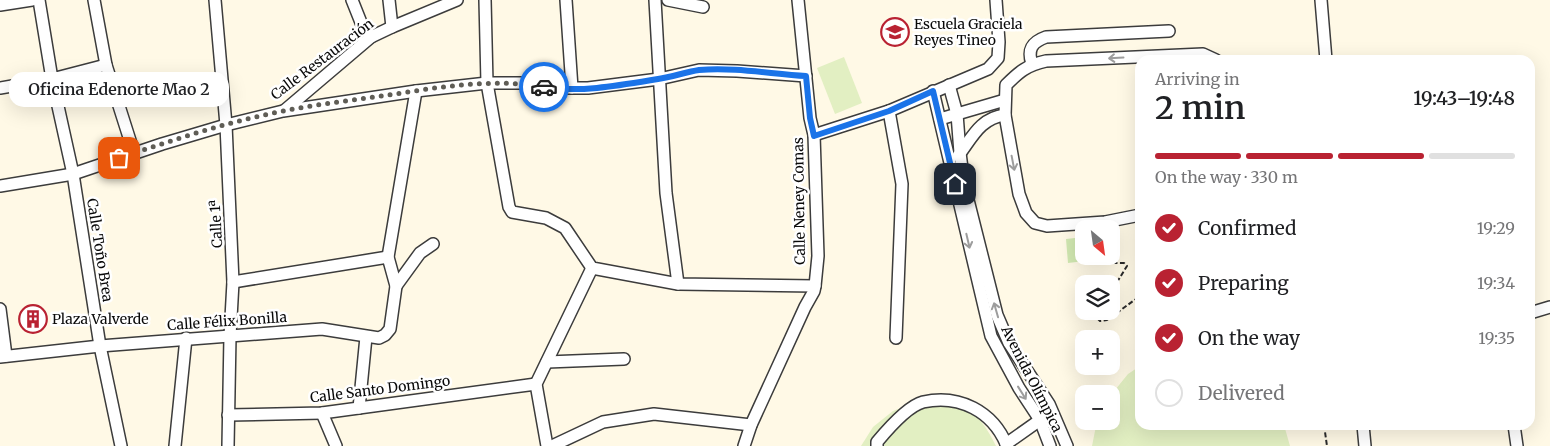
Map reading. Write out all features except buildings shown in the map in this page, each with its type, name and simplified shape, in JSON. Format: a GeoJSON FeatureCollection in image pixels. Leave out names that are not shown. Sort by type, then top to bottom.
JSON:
{"type":"FeatureCollection","features":[{"type":"Feature","properties":{"kind":"street"},"geometry":{"type":"LineString","coordinates":[[0,5],[32,0]]}},
{"type":"Feature","properties":{"kind":"street","name":"Calle Toño Brea"},"geometry":{"type":"LineString","coordinates":[[39,0],[52,80],[73,174],[100,346],[121,446]]}},
{"type":"Feature","properties":{"kind":"street"},"geometry":{"type":"LineString","coordinates":[[94,0],[106,65],[134,153]]}},
{"type":"Feature","properties":{"kind":"street","name":"Calle 1ª"},"geometry":{"type":"LineString","coordinates":[[215,0],[226,124],[234,282],[230,336],[228,446]]}},
{"type":"Feature","properties":{"kind":"street"},"geometry":{"type":"LineString","coordinates":[[352,0],[362,25],[371,37]]}},
{"type":"Feature","properties":{"kind":"street"},"geometry":{"type":"LineString","coordinates":[[389,0],[392,26]]}},
{"type":"Feature","properties":{"kind":"street","name":"Calle Restauración"},"geometry":{"type":"LineString","coordinates":[[0,186],[73,174],[226,124],[283,111],[371,37],[392,26],[457,0]]}},
{"type":"Feature","properties":{"kind":"street"},"geometry":{"type":"LineString","coordinates":[[485,0],[487,83],[509,207],[512,212],[546,218],[565,228],[592,268],[678,284],[814,286]]}},
{"type":"Feature","properties":{"kind":"street"},"geometry":{"type":"LineString","coordinates":[[566,0],[572,88]]}},
{"type":"Feature","properties":{"kind":"street"},"geometry":{"type":"LineString","coordinates":[[655,0],[666,193],[678,284]]}},
{"type":"Feature","properties":{"kind":"street"},"geometry":{"type":"LineString","coordinates":[[668,0],[703,7]]}},
{"type":"Feature","properties":{"kind":"street","name":"Calle Neney Comas"},"geometry":{"type":"LineString","coordinates":[[744,446],[751,425],[814,291],[818,256],[814,136],[810,118],[798,0]]}},
{"type":"Feature","properties":{"kind":"street"},"geometry":{"type":"LineString","coordinates":[[814,136],[889,111],[988,69],[998,58],[999,42],[996,0]]}},
{"type":"Feature","properties":{"kind":"street"},"geometry":{"type":"LineString","coordinates":[[1320,0],[1326,55]]}},
{"type":"Feature","properties":{"kind":"street"},"geometry":{"type":"LineString","coordinates":[[1032,64],[1029,51],[1032,45],[1046,37],[1169,31]]}},
{"type":"Feature","properties":{"kind":"street"},"geometry":{"type":"LineString","coordinates":[[1181,55],[1205,55]]}},
{"type":"Feature","properties":{"kind":"street"},"geometry":{"type":"LineString","coordinates":[[1135,57],[1046,61],[1032,64],[1006,85],[1005,100],[1005,115],[1019,194],[1026,213],[1035,223],[1047,226],[1105,222],[1135,216]]}},
{"type":"Feature","properties":{"kind":"street"},"geometry":{"type":"LineString","coordinates":[[0,88],[52,80],[106,65]]}},
{"type":"Feature","properties":{"kind":"street"},"geometry":{"type":"LineString","coordinates":[[283,111],[416,90],[487,83],[523,83],[554,88],[588,88],[659,79],[699,70],[806,76]]}},
{"type":"Feature","properties":{"kind":"street"},"geometry":{"type":"LineString","coordinates":[[949,85],[957,114],[964,184],[997,315],[1009,343],[1049,404],[1067,446]]}},
{"type":"Feature","properties":{"kind":"street"},"geometry":{"type":"LineString","coordinates":[[360,408],[366,337],[382,337],[390,329],[396,286],[388,258],[416,90]]}},
{"type":"Feature","properties":{"kind":"street","name":"Avenida Olímpica"},"geometry":{"type":"LineString","coordinates":[[933,91],[991,336],[1019,388],[1040,420],[1050,446]]}},
{"type":"Feature","properties":{"kind":"street"},"geometry":{"type":"LineString","coordinates":[[940,119],[1005,100]]}},
{"type":"Feature","properties":{"kind":"street"},"geometry":{"type":"LineString","coordinates":[[889,111],[902,184],[896,338]]}},
{"type":"Feature","properties":{"kind":"street"},"geometry":{"type":"LineString","coordinates":[[950,165],[986,120],[994,116],[1005,115]]}},
{"type":"Feature","properties":{"kind":"street"},"geometry":{"type":"LineString","coordinates":[[396,286],[420,253],[433,244]]}},
{"type":"Feature","properties":{"kind":"street"},"geometry":{"type":"LineString","coordinates":[[234,282],[388,258]]}},
{"type":"Feature","properties":{"kind":"street"},"geometry":{"type":"LineString","coordinates":[[547,446],[536,384],[592,268]]}},
{"type":"Feature","properties":{"kind":"street"},"geometry":{"type":"LineString","coordinates":[[1535,312],[1550,308]]}},
{"type":"Feature","properties":{"kind":"street"},"geometry":{"type":"LineString","coordinates":[[0,309],[3,357]]}},
{"type":"Feature","properties":{"kind":"street","name":"Calle Félix Bonilla"},"geometry":{"type":"LineString","coordinates":[[3,357],[186,338],[322,330],[366,337]]}},
{"type":"Feature","properties":{"kind":"street"},"geometry":{"type":"LineString","coordinates":[[175,446],[186,338]]}},
{"type":"Feature","properties":{"kind":"street"},"geometry":{"type":"LineString","coordinates":[[547,362],[624,359]]}},
{"type":"Feature","properties":{"kind":"street","name":"Calle Santo Domingo"},"geometry":{"type":"LineString","coordinates":[[228,415],[322,413],[536,384]]}},
{"type":"Feature","properties":{"kind":"street"},"geometry":{"type":"LineString","coordinates":[[877,446],[877,442],[895,420],[922,402],[957,400],[983,412],[1001,434],[1006,445],[1040,420]]}},
{"type":"Feature","properties":{"kind":"street"},"geometry":{"type":"LineString","coordinates":[[322,413],[336,446]]}},
{"type":"Feature","properties":{"kind":"street"},"geometry":{"type":"LineString","coordinates":[[552,446],[603,422],[654,414],[751,425]]}},
{"type":"Feature","properties":{"kind":"street"},"geometry":{"type":"LineString","coordinates":[[1363,430],[1365,446]]}},
{"type":"Feature","properties":{"kind":"street"},"geometry":{"type":"LineString","coordinates":[[1515,430],[1517,446]]}},
{"type":"Feature","properties":{"kind":"path"},"geometry":{"type":"LineString","coordinates":[[1120,263],[1124,263],[1127,266],[1120,277]]}},
{"type":"Feature","properties":{"kind":"path"},"geometry":{"type":"LineString","coordinates":[[1120,311],[1135,300]]}},
{"type":"Feature","properties":{"kind":"path"},"geometry":{"type":"LineString","coordinates":[[1325,430],[1327,446]]}},
{"type":"Feature","properties":{"kind":"green space"},"geometry":{"type":"Polygon","coordinates":[[[844,57],[862,103],[835,114],[817,68],[844,57]]]}},
{"type":"Feature","properties":{"kind":"green space"},"geometry":{"type":"Polygon","coordinates":[[[1075,238],[1075,262],[1068,263],[1066,239],[1075,238]]]}},
{"type":"Feature","properties":{"kind":"green space"},"geometry":{"type":"Polygon","coordinates":[[[1135,369],[1135,430],[1285,430],[1290,446],[1092,446],[1095,430],[1120,430],[1119,385],[1128,374],[1135,369]]]}},
{"type":"Feature","properties":{"kind":"green space"},"geometry":{"type":"Polygon","coordinates":[[[962,402],[982,422],[996,446],[861,446],[873,427],[893,411],[913,403],[962,402]]]}},
{"type":"Feature","properties":{"kind":"way so far"},"geometry":{"type":"LineString","coordinates":[[119,158],[226,124],[283,111],[416,90],[487,83],[523,83],[544,87]]}},
{"type":"Feature","properties":{"kind":"place","name":"Escuela Graciela Reyes Tineo"},"geometry":{"type":"Point","coordinates":[895,32]}},
{"type":"Feature","properties":{"kind":"place","name":"Oficina Edenorte Mao 2"},"geometry":{"type":"Point","coordinates":[119,158]}},
{"type":"Feature","properties":{"kind":"place","name":"Plaza Valverde"},"geometry":{"type":"Point","coordinates":[33,319]}},
{"type":"Feature","properties":{"kind":"route"},"geometry":{"type":"LineString","coordinates":[[544,87],[588,88],[659,79],[699,70],[806,76],[810,118],[814,136],[889,111],[933,91],[955,184]]}}]}
